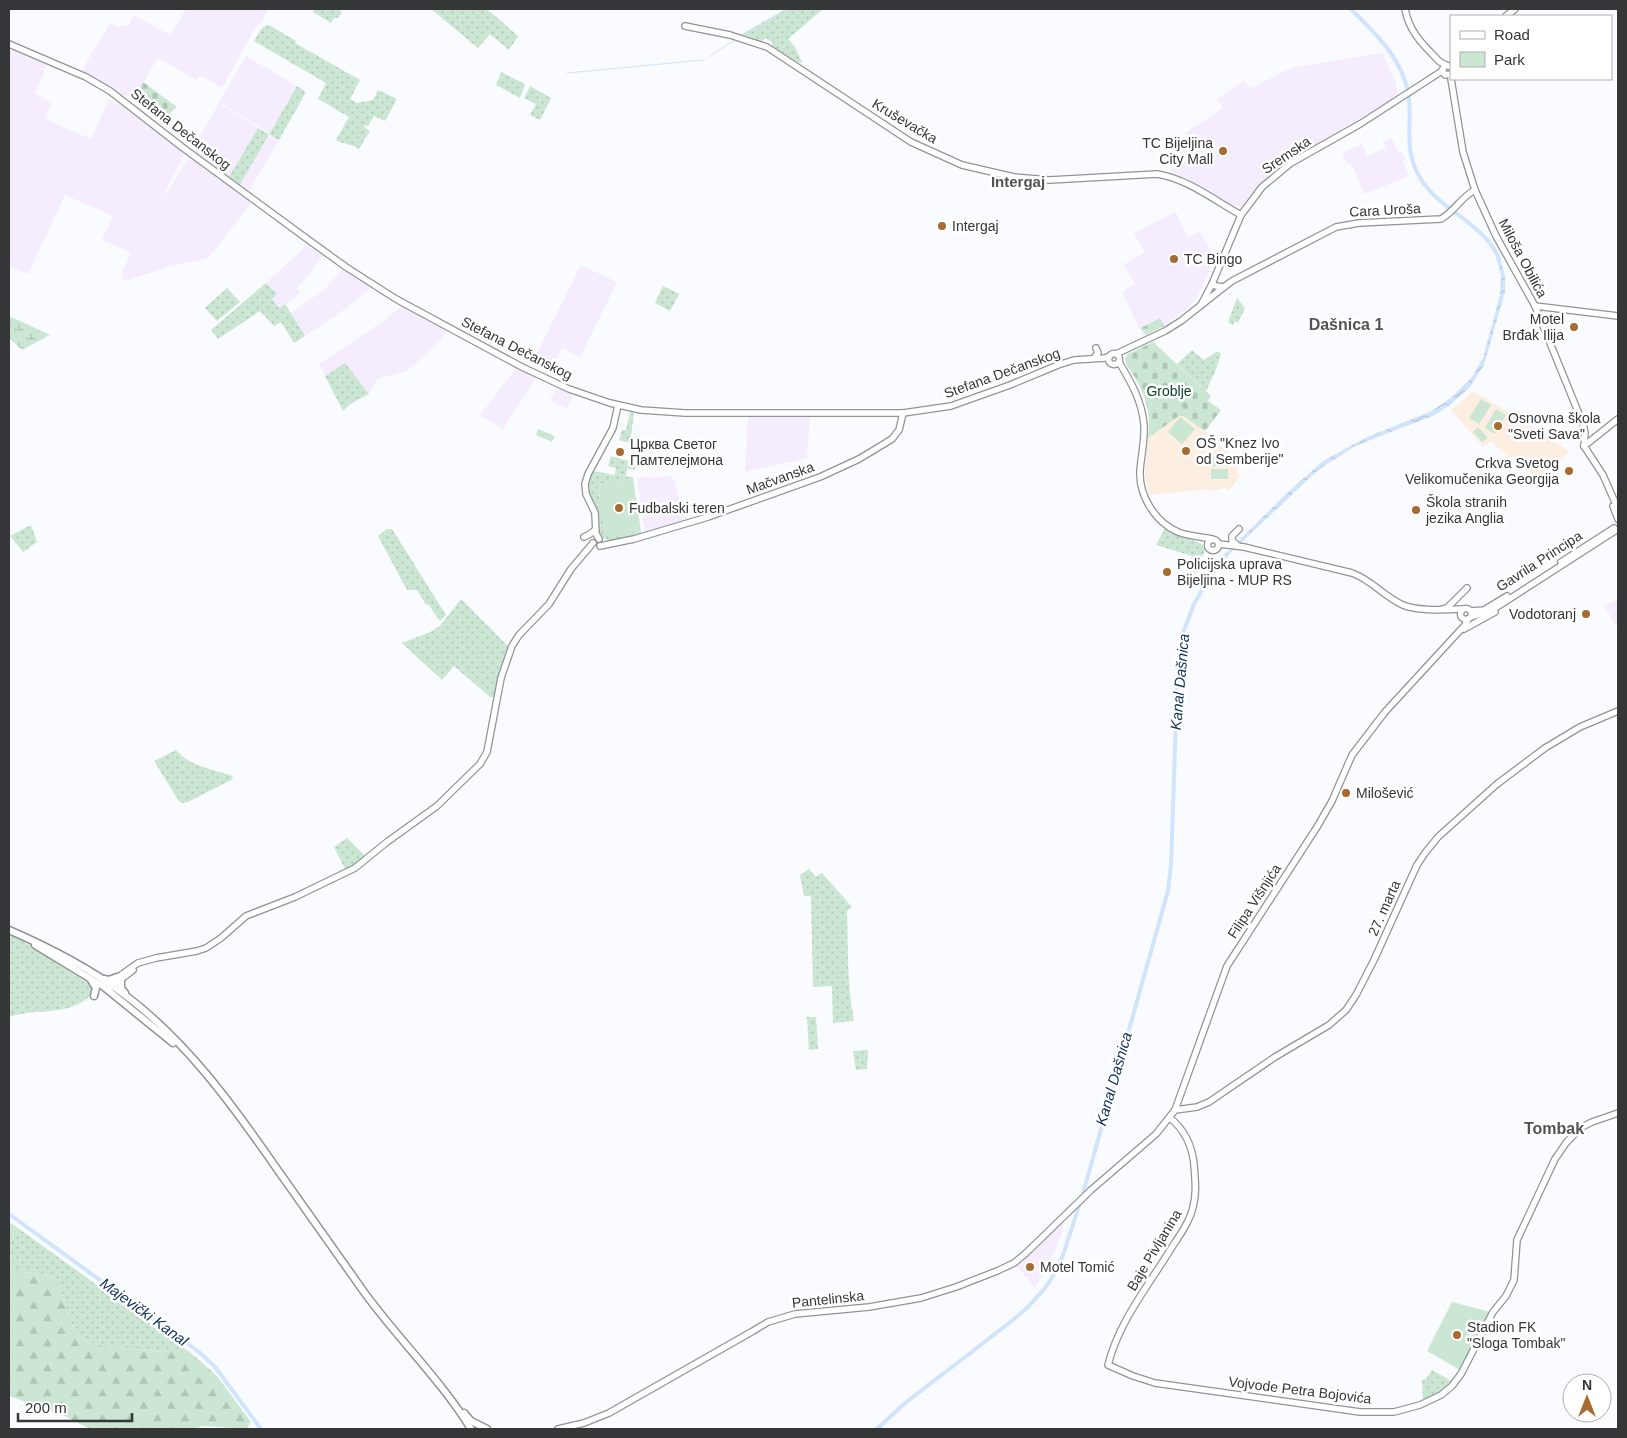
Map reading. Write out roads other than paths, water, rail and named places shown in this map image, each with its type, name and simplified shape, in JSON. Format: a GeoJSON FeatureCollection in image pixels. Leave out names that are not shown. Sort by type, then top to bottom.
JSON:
{"type":"FeatureCollection","features":[{"type":"Feature","properties":{"kind":"main road"},"geometry":{"type":"LineString","coordinates":[[1405,9],[1413,32],[1446,71]]}},
{"type":"Feature","properties":{"kind":"main road","name":"Kruševačka"},"geometry":{"type":"LineString","coordinates":[[685,26],[730,35],[767,47],[910,142],[962,165],[1014,177],[1050,180],[1158,174],[1187,183],[1240,215]]}},
{"type":"Feature","properties":{"kind":"main road","name":"Stefana Dečanskog"},"geometry":{"type":"LineString","coordinates":[[9,44],[86,77],[110,91],[182,147],[310,241],[396,299],[522,367],[569,389],[618,406],[651,411],[685,413],[903,413],[957,404],[1010,385],[1056,365],[1074,360],[1104,358],[1135,345]]}},
{"type":"Feature","properties":{"kind":"main road","name":"Sremska"},"geometry":{"type":"LineString","coordinates":[[1201,304],[1212,284],[1240,215],[1262,187],[1291,163],[1446,71]]}},
{"type":"Feature","properties":{"kind":"main road","name":"Miloša Obilića"},"geometry":{"type":"LineString","coordinates":[[1446,71],[1464,152],[1475,190],[1496,236],[1535,306],[1585,434],[1586,448]]}},
{"type":"Feature","properties":{"kind":"main road","name":"Cara Uroša"},"geometry":{"type":"LineString","coordinates":[[1201,304],[1232,280],[1336,227],[1360,223],[1434,221],[1448,214],[1462,198],[1475,190]]}},
{"type":"Feature","properties":{"kind":"main road"},"geometry":{"type":"LineString","coordinates":[[1212,284],[1224,287]]}},
{"type":"Feature","properties":{"kind":"main road"},"geometry":{"type":"LineString","coordinates":[[1087,359],[1117,364],[1126,351],[1173,326],[1201,304]]}},
{"type":"Feature","properties":{"kind":"main road"},"geometry":{"type":"LineString","coordinates":[[1535,306],[1618,316]]}},
{"type":"Feature","properties":{"kind":"main road"},"geometry":{"type":"LineString","coordinates":[[1094,358],[1098,353],[1096,348]]}},
{"type":"Feature","properties":{"kind":"main road"},"geometry":{"type":"LineString","coordinates":[[1128,378],[1111,364],[1109,360],[1113,355],[1119,356],[1119,361],[1138,396],[1144,431],[1140,476],[1146,499],[1155,515],[1167,526],[1178,532],[1217,540],[1218,546]]}},
{"type":"Feature","properties":{"kind":"main road"},"geometry":{"type":"LineString","coordinates":[[597,542],[595,513],[586,494],[585,481],[614,428],[618,406]]}},
{"type":"Feature","properties":{"kind":"main road","name":"Mačvanska"},"geometry":{"type":"LineString","coordinates":[[119,978],[147,961],[202,950],[221,938],[246,916],[295,897],[346,873],[437,806],[480,764],[485,756],[492,733],[501,678],[512,646],[519,635],[549,604],[585,553],[597,542],[614,544],[708,517],[820,477],[859,459],[892,439],[899,430],[903,413]]}},
{"type":"Feature","properties":{"kind":"main road"},"geometry":{"type":"LineString","coordinates":[[1618,418],[1586,448],[1603,475],[1617,511],[1618,519]]}},
{"type":"Feature","properties":{"kind":"main road"},"geometry":{"type":"LineString","coordinates":[[1585,434],[1595,438]]}},
{"type":"Feature","properties":{"kind":"main road"},"geometry":{"type":"LineString","coordinates":[[1617,511],[1617,529]]}},
{"type":"Feature","properties":{"kind":"main road"},"geometry":{"type":"LineString","coordinates":[[584,537],[595,528]]}},
{"type":"Feature","properties":{"kind":"main road"},"geometry":{"type":"LineString","coordinates":[[1232,544],[1232,536],[1239,529]]}},
{"type":"Feature","properties":{"kind":"main road","name":"Gavrila Principa"},"geometry":{"type":"LineString","coordinates":[[1457,632],[1492,614],[1506,601],[1617,529]]}},
{"type":"Feature","properties":{"kind":"main road","name":"Gavrila Principa"},"geometry":{"type":"LineString","coordinates":[[1467,616],[1495,604],[1617,529]]}},
{"type":"Feature","properties":{"kind":"main road"},"geometry":{"type":"LineString","coordinates":[[1194,536],[1212,550],[1218,546],[1232,544],[1352,573],[1368,581],[1402,605],[1444,610],[1467,616],[1497,608]]}},
{"type":"Feature","properties":{"kind":"main road"},"geometry":{"type":"LineString","coordinates":[[1208,546],[1212,539]]}},
{"type":"Feature","properties":{"kind":"main road"},"geometry":{"type":"LineString","coordinates":[[1444,610],[1467,588]]}},
{"type":"Feature","properties":{"kind":"main road"},"geometry":{"type":"LineString","coordinates":[[1444,610],[1467,608],[1467,616],[1457,632]]}},
{"type":"Feature","properties":{"kind":"main road","name":"Filipa Višnjića"},"geometry":{"type":"LineString","coordinates":[[1090,1190],[1151,1139],[1170,1118],[1175,1110],[1227,966],[1317,827],[1332,801],[1352,755],[1365,736],[1407,686],[1457,632]]}},
{"type":"Feature","properties":{"kind":"main road","name":"27. marta"},"geometry":{"type":"LineString","coordinates":[[1175,1110],[1197,1107],[1209,1102],[1275,1057],[1329,1025],[1342,1014],[1356,995],[1374,960],[1417,865],[1434,842],[1497,784],[1545,748],[1580,727],[1618,711]]}},
{"type":"Feature","properties":{"kind":"main road"},"geometry":{"type":"LineString","coordinates":[[11,931],[89,977],[127,996]]}},
{"type":"Feature","properties":{"kind":"main road"},"geometry":{"type":"LineString","coordinates":[[11,931],[48,947],[102,979],[117,996],[189,1056]]}},
{"type":"Feature","properties":{"kind":"main road"},"geometry":{"type":"LineString","coordinates":[[89,977],[96,986],[98,995],[109,994],[117,996]]}},
{"type":"Feature","properties":{"kind":"main road"},"geometry":{"type":"LineString","coordinates":[[102,979],[119,978]]}},
{"type":"Feature","properties":{"kind":"main road"},"geometry":{"type":"LineString","coordinates":[[108,987],[119,978]]}},
{"type":"Feature","properties":{"kind":"main road"},"geometry":{"type":"LineString","coordinates":[[119,978],[121,988],[127,996],[166,1030],[220,1091],[248,1127],[375,1307],[451,1400],[471,1421],[487,1429]]}},
{"type":"Feature","properties":{"kind":"main road","name":"Vojvode Petra Bojovića"},"geometry":{"type":"LineString","coordinates":[[1108,1365],[1155,1383],[1350,1411],[1394,1412],[1428,1402],[1446,1391],[1458,1380],[1493,1312],[1510,1288],[1514,1280],[1517,1240],[1555,1159],[1580,1128],[1618,1113]]}},
{"type":"Feature","properties":{"kind":"main road","name":"Baje Pivljanina"},"geometry":{"type":"LineString","coordinates":[[1108,1365],[1111,1351],[1121,1328],[1180,1234],[1193,1209],[1196,1188],[1191,1149],[1185,1134],[1178,1124],[1170,1118]]}},
{"type":"Feature","properties":{"kind":"main road","name":"Pantelinska"},"geometry":{"type":"LineString","coordinates":[[558,1429],[584,1423],[609,1413],[777,1319],[803,1312],[869,1307],[903,1302],[985,1277],[1019,1259],[1049,1232],[1090,1190]]}},
{"type":"Feature","properties":{"kind":"main road"},"geometry":{"type":"LineString","coordinates":[[451,1400],[471,1429]]}},
{"type":"Feature","properties":{"kind":"water"},"geometry":{"type":"Polygon","coordinates":[[[1499,254],[1505,276],[1505,292],[1484,365],[1470,387],[1435,415],[1355,446],[1318,470],[1225,558],[1223,556],[1287,493],[1323,461],[1365,438],[1432,411],[1453,396],[1472,377],[1483,358],[1500,295],[1501,275],[1496,257],[1499,254]]]}},
{"type":"Feature","properties":{"kind":"waterway"},"geometry":{"type":"LineString","coordinates":[[745,35],[790,9]]}},
{"type":"Feature","properties":{"kind":"waterway","name":"Kanal Dašnica"},"geometry":{"type":"LineString","coordinates":[[1351,9],[1386,46],[1404,79],[1409,103],[1410,147],[1412,158],[1422,181],[1440,201],[1484,237],[1493,247],[1499,259]]}},
{"type":"Feature","properties":{"kind":"waterway"},"geometry":{"type":"LineString","coordinates":[[709,57],[733,41]]}},
{"type":"Feature","properties":{"kind":"waterway"},"geometry":{"type":"LineString","coordinates":[[567,73],[704,60]]}},
{"type":"Feature","properties":{"kind":"waterway","name":"Kanal Dašnica"},"geometry":{"type":"LineString","coordinates":[[877,1429],[904,1404],[1029,1306],[1045,1288],[1055,1273],[1063,1255],[1082,1197],[1168,891],[1171,865],[1177,689],[1183,633],[1194,604],[1210,576],[1226,556]]}},
{"type":"Feature","properties":{"kind":"waterway","name":"Majevički Kanal"},"geometry":{"type":"LineString","coordinates":[[9,1214],[199,1352],[215,1367],[261,1429]]}},
{"type":"Feature","properties":{"kind":"place","name":"TC Bijeljina City Mall"},"geometry":{"type":"Point","coordinates":[1223,151]}},
{"type":"Feature","properties":{"kind":"place","name":"Intergaj"},"geometry":{"type":"Point","coordinates":[942,226]}},
{"type":"Feature","properties":{"kind":"place","name":"TC Bingo"},"geometry":{"type":"Point","coordinates":[1174,259]}},
{"type":"Feature","properties":{"kind":"place","name":"Motel Brđak Ilija"},"geometry":{"type":"Point","coordinates":[1574,327]}},
{"type":"Feature","properties":{"kind":"place","name":"Osnovna škola \"Sveti Sava\""},"geometry":{"type":"Point","coordinates":[1498,426]}},
{"type":"Feature","properties":{"kind":"place","name":"OŠ \"Knez Ivo od Semberije\""},"geometry":{"type":"Point","coordinates":[1186,451]}},
{"type":"Feature","properties":{"kind":"place","name":"Црква Светог Памтелејмона"},"geometry":{"type":"Point","coordinates":[620,452]}},
{"type":"Feature","properties":{"kind":"place","name":"Crkva Svetog Velikomučenika Georgija"},"geometry":{"type":"Point","coordinates":[1569,471]}},
{"type":"Feature","properties":{"kind":"place","name":"Fudbalski teren"},"geometry":{"type":"Point","coordinates":[619,508]}},
{"type":"Feature","properties":{"kind":"place","name":"Škola stranih jezika Anglia"},"geometry":{"type":"Point","coordinates":[1416,510]}},
{"type":"Feature","properties":{"kind":"place","name":"Policijska uprava Bijeljina - MUP RS"},"geometry":{"type":"Point","coordinates":[1167,572]}},
{"type":"Feature","properties":{"kind":"place","name":"Vodotoranj"},"geometry":{"type":"Point","coordinates":[1586,614]}},
{"type":"Feature","properties":{"kind":"place","name":"Milošević"},"geometry":{"type":"Point","coordinates":[1346,793]}},
{"type":"Feature","properties":{"kind":"place","name":"Motel Tomić"},"geometry":{"type":"Point","coordinates":[1030,1267]}},
{"type":"Feature","properties":{"kind":"place","name":"Stadion FK \"Sloga Tombak\""},"geometry":{"type":"Point","coordinates":[1457,1335]}},
{"type":"Feature","properties":{"kind":"district","name":"Intergaj"},"geometry":{"type":"Point","coordinates":[1018,182]}},
{"type":"Feature","properties":{"kind":"district","name":"Dašnica 1"},"geometry":{"type":"Point","coordinates":[1346,324]}},
{"type":"Feature","properties":{"kind":"district","name":"Tombak"},"geometry":{"type":"Point","coordinates":[1554,1128]}},
{"type":"Feature","properties":{"kind":"park label","name":"Groblje"},"geometry":{"type":"Point","coordinates":[1169,391]}}]}
